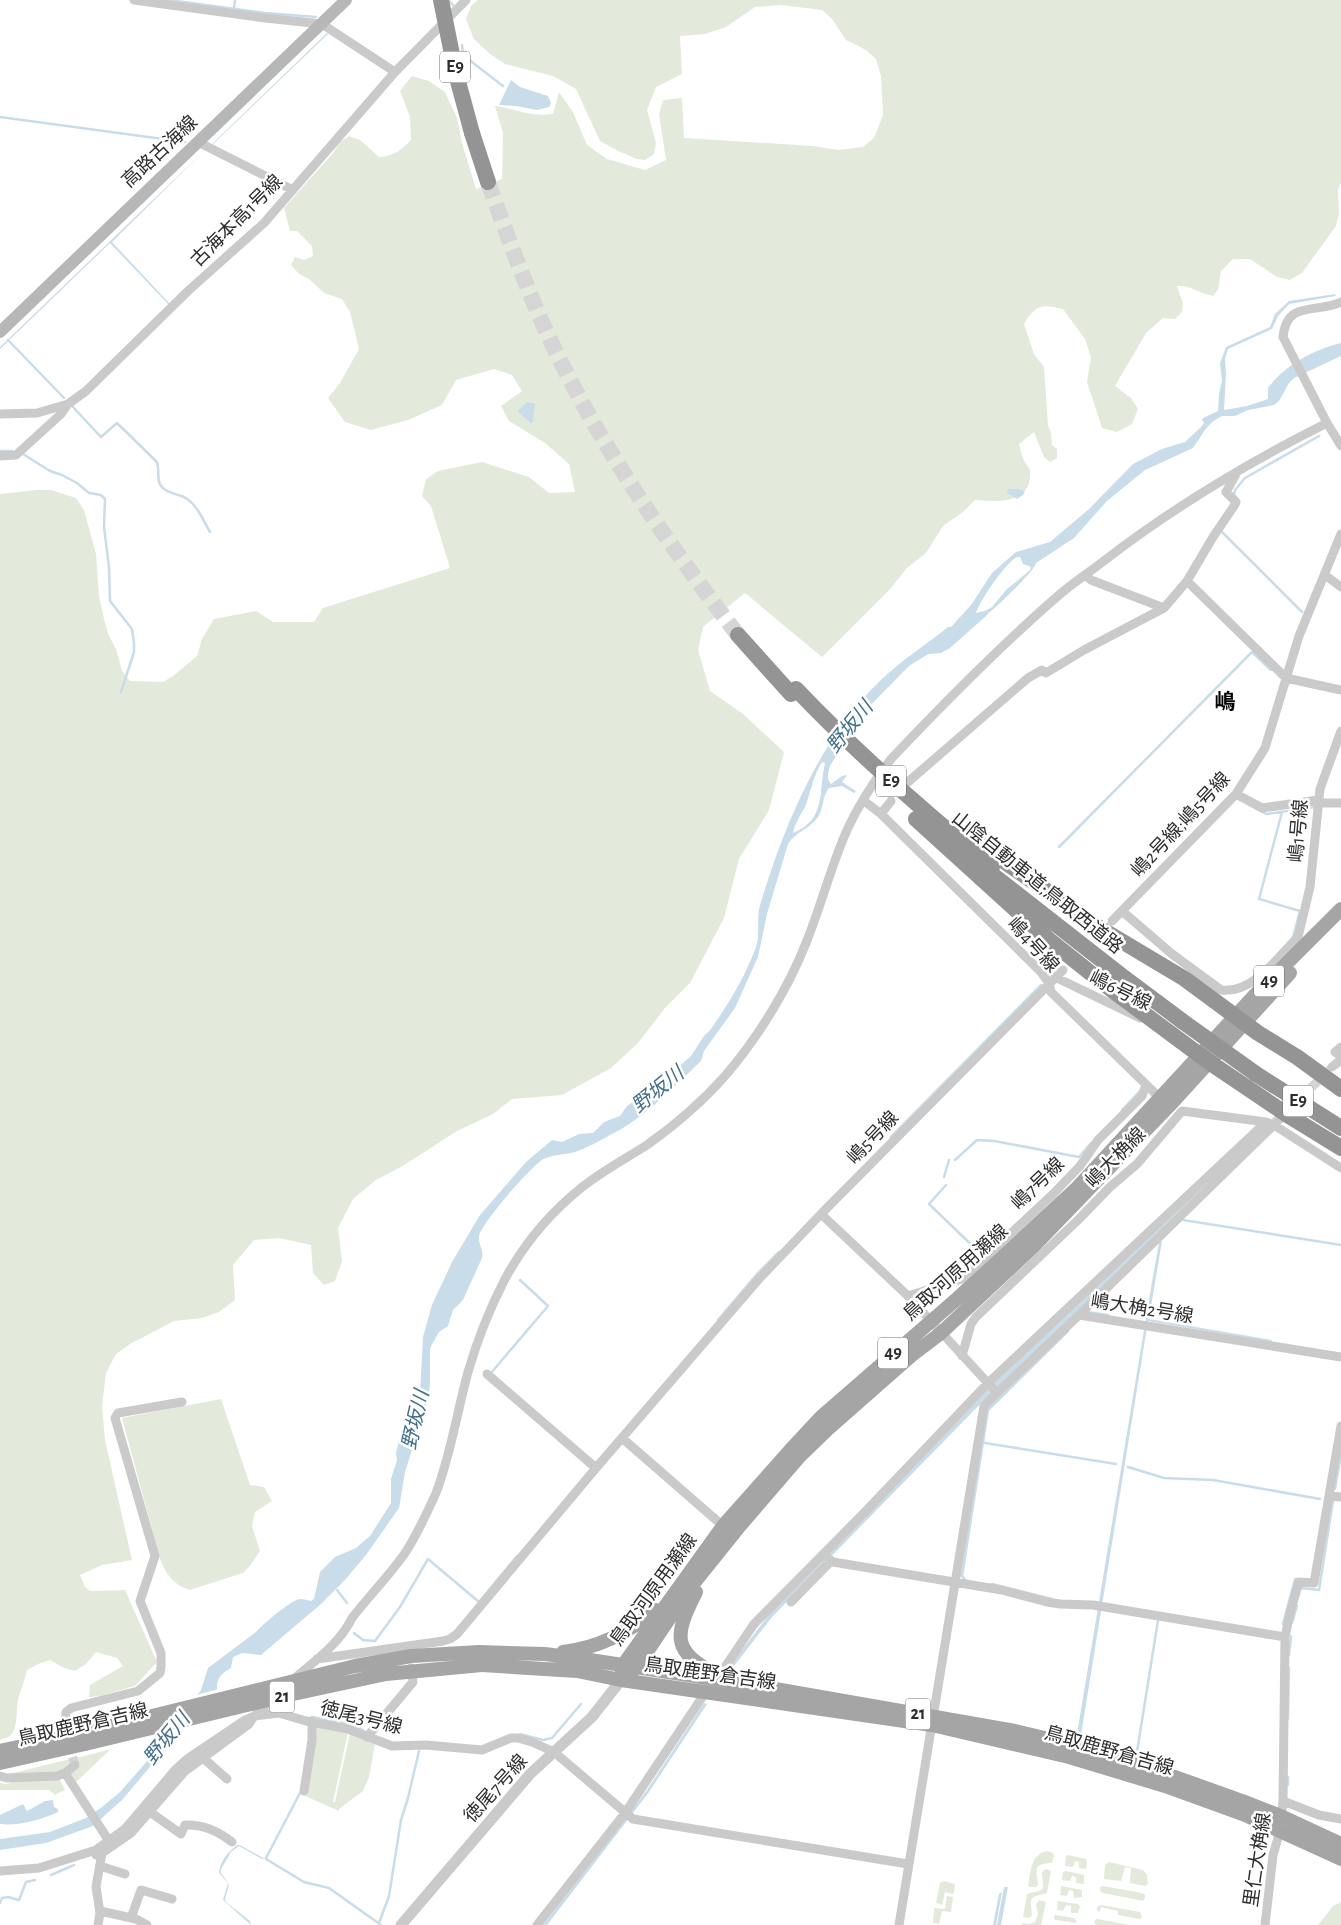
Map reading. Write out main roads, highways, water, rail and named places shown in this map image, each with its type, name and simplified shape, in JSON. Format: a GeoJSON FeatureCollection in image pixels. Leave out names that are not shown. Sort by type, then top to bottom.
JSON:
{"type":"FeatureCollection","features":[{"type":"Feature","properties":{"kind":"highway","name":"E9"},"geometry":{"type":"LineString","coordinates":[[441,0],[456,74],[491,181]]}},
{"type":"Feature","properties":{"kind":"highway","name":"E9"},"geometry":{"type":"LineString","coordinates":[[448,0],[475,132]]}},
{"type":"Feature","properties":{"kind":"highway"},"geometry":{"type":"LineString","coordinates":[[741,632],[793,691],[834,732],[939,813],[990,868]]}},
{"type":"Feature","properties":{"kind":"highway"},"geometry":{"type":"LineString","coordinates":[[834,732],[853,760],[868,775],[990,868],[1085,919],[1184,979],[1239,1020],[1297,1057],[1341,1090]]}},
{"type":"Feature","properties":{"kind":"highway","name":"山陰自動車道;鳥取西道路"},"geometry":{"type":"LineString","coordinates":[[990,868],[1180,1024],[1341,1121]]}},
{"type":"Feature","properties":{"kind":"highway"},"geometry":{"type":"LineString","coordinates":[[1180,1024],[1204,1059],[1341,1148]]}},
{"type":"Feature","properties":{"kind":"highway","name":"山陰自動車道;鳥取西道路"},"geometry":{"type":"LineString","coordinates":[[1258,1072],[1341,1128]]}},
{"type":"Feature","properties":{"kind":"main road","name":"高路古海線"},"geometry":{"type":"LineString","coordinates":[[0,332],[346,0]]}},
{"type":"Feature","properties":{"kind":"main road","name":"鳥取河原用瀬線"},"geometry":{"type":"LineString","coordinates":[[630,1667],[669,1600],[723,1526],[821,1418],[878,1366],[936,1327],[1034,1246],[1170,1104],[1204,1059],[1303,946],[1341,909]]}},
{"type":"Feature","properties":{"kind":"main road","name":"鳥取河原用瀬線"},"geometry":{"type":"LineString","coordinates":[[1303,946],[1341,918]]}},
{"type":"Feature","properties":{"kind":"main road","name":"鳥取河原用瀬線"},"geometry":{"type":"LineString","coordinates":[[621,1680],[689,1589],[800,1456],[828,1428],[912,1355],[936,1327]]}},
{"type":"Feature","properties":{"kind":"main road"},"geometry":{"type":"LineString","coordinates":[[714,1558],[686,1611],[681,1637],[683,1649],[692,1661],[724,1679]]}},
{"type":"Feature","properties":{"kind":"main road"},"geometry":{"type":"LineString","coordinates":[[545,1654],[599,1646],[646,1619],[669,1600]]}},
{"type":"Feature","properties":{"kind":"main road","name":"鳥取鹿野倉吉線"},"geometry":{"type":"LineString","coordinates":[[0,1763],[84,1738],[355,1666],[411,1656],[480,1658],[545,1654],[724,1679],[932,1721],[1069,1757],[1165,1786],[1245,1816],[1341,1859]]}},
{"type":"Feature","properties":{"kind":"main road","name":"鳥取鹿野倉吉線"},"geometry":{"type":"LineString","coordinates":[[480,1658],[577,1671],[705,1693],[1015,1731],[1087,1748],[1245,1802],[1341,1844]]}},
{"type":"Feature","properties":{"kind":"main road","name":"鳥取鹿野倉吉線"},"geometry":{"type":"LineString","coordinates":[[0,1751],[84,1738]]}},
{"type":"Feature","properties":{"kind":"water"},"geometry":{"type":"Polygon","coordinates":[[[327,33],[328,34],[210,146],[327,33]]]}},
{"type":"Feature","properties":{"kind":"water"},"geometry":{"type":"Polygon","coordinates":[[[511,80],[520,87],[548,96],[551,103],[549,107],[537,110],[499,105],[511,80]]]}},
{"type":"Feature","properties":{"kind":"water"},"geometry":{"type":"Polygon","coordinates":[[[208,147],[112,242],[169,305],[110,243],[0,349],[0,347],[208,147]]]}},
{"type":"Feature","properties":{"kind":"water","name":"野坂川"},"geometry":{"type":"Polygon","coordinates":[[[1335,294],[1336,296],[1289,304],[1278,316],[1272,329],[1228,349],[1225,359],[1224,410],[1247,406],[1268,399],[1268,388],[1275,380],[1291,366],[1310,354],[1341,343],[1341,356],[1294,378],[1279,401],[1274,405],[1248,410],[1235,416],[1222,416],[1212,422],[1193,448],[1145,470],[1107,501],[1074,538],[1036,563],[1032,570],[1011,592],[950,648],[941,653],[928,654],[909,666],[861,715],[830,766],[828,778],[831,784],[842,776],[847,775],[842,782],[856,791],[854,793],[842,786],[829,788],[818,817],[788,844],[767,914],[758,957],[735,1008],[704,1051],[701,1061],[654,1105],[623,1128],[580,1150],[542,1160],[518,1184],[488,1219],[479,1236],[482,1258],[463,1300],[453,1310],[448,1326],[439,1332],[430,1348],[428,1399],[405,1472],[399,1508],[366,1555],[321,1604],[261,1655],[242,1653],[233,1657],[231,1668],[222,1674],[218,1680],[217,1691],[122,1800],[93,1826],[46,1843],[0,1850],[0,1839],[50,1832],[86,1818],[120,1792],[149,1759],[201,1690],[208,1668],[296,1600],[311,1601],[314,1599],[320,1572],[335,1557],[356,1548],[370,1536],[391,1503],[391,1479],[397,1460],[396,1453],[399,1441],[413,1415],[420,1394],[423,1337],[432,1305],[452,1262],[480,1215],[526,1162],[552,1140],[562,1142],[579,1134],[593,1133],[604,1122],[620,1116],[627,1106],[661,1082],[691,1056],[711,1029],[736,990],[756,947],[759,909],[774,862],[793,813],[817,765],[846,720],[880,681],[948,627],[951,627],[971,605],[992,573],[1016,552],[1050,542],[1089,509],[1133,464],[1162,449],[1185,442],[1204,423],[1203,418],[1218,411],[1222,381],[1220,363],[1226,347],[1270,327],[1275,314],[1289,301],[1335,294]],[[1017,557],[1006,566],[982,600],[976,613],[992,607],[1006,590],[1030,570],[1031,567],[1023,564],[1020,557],[1017,557]],[[822,762],[793,833],[804,827],[816,812],[821,794],[825,763],[822,762]]]}},
{"type":"Feature","properties":{"kind":"water"},"geometry":{"type":"Polygon","coordinates":[[[527,402],[535,404],[533,422],[531,423],[517,411],[527,402]]]}},
{"type":"Feature","properties":{"kind":"water"},"geometry":{"type":"Polygon","coordinates":[[[1008,489],[1025,491],[1017,499],[1007,493],[1008,489]]]}},
{"type":"Feature","properties":{"kind":"water"},"geometry":{"type":"Polygon","coordinates":[[[1341,1053],[1341,1057],[1273,1120],[991,1393],[772,1617],[731,1670],[729,1667],[770,1613],[993,1384],[1341,1053]]]}},
{"type":"Feature","properties":{"kind":"water"},"geometry":{"type":"Polygon","coordinates":[[[1162,1241],[1149,1319],[1272,1340],[1271,1342],[1148,1321],[1081,1735],[1077,1734],[1153,1276],[1159,1243],[1162,1241]]]}},
{"type":"Feature","properties":{"kind":"water"},"geometry":{"type":"Polygon","coordinates":[[[704,1703],[707,1704],[649,1792],[547,1925],[543,1925],[647,1790],[704,1703]]]}},
{"type":"Feature","properties":{"kind":"water"},"geometry":{"type":"Polygon","coordinates":[[[53,1800],[54,1807],[58,1809],[58,1812],[30,1822],[0,1824],[0,1815],[23,1804],[27,1811],[45,1801],[53,1800]]]}},
{"type":"Feature","properties":{"kind":"water"},"geometry":{"type":"Polygon","coordinates":[[[237,1845],[240,1845],[265,1859],[239,1846],[231,1852],[221,1869],[221,1873],[228,1883],[219,1873],[225,1857],[237,1845]]]}},
{"type":"Feature","properties":{"kind":"water"},"geometry":{"type":"Polygon","coordinates":[[[228,1883],[226,1902],[250,1921],[251,1925],[223,1900],[228,1883]]]}},
{"type":"Feature","properties":{"kind":"water"},"geometry":{"type":"Polygon","coordinates":[[[1004,1887],[1008,1887],[1001,1925],[997,1925],[1004,1887]]]}},
{"type":"Feature","properties":{"kind":"water"},"geometry":{"type":"Polygon","coordinates":[[[1002,1892],[996,1925],[993,1925],[999,1894],[1002,1892]]]}},
{"type":"Feature","properties":{"kind":"waterway"},"geometry":{"type":"LineString","coordinates":[[169,0],[265,13],[316,17]]}},
{"type":"Feature","properties":{"kind":"waterway"},"geometry":{"type":"LineString","coordinates":[[234,8],[235,0]]}},
{"type":"Feature","properties":{"kind":"waterway"},"geometry":{"type":"LineString","coordinates":[[448,0],[453,5]]}},
{"type":"Feature","properties":{"kind":"waterway"},"geometry":{"type":"LineString","coordinates":[[462,45],[463,53]]}},
{"type":"Feature","properties":{"kind":"waterway"},"geometry":{"type":"LineString","coordinates":[[468,59],[503,86]]}},
{"type":"Feature","properties":{"kind":"waterway"},"geometry":{"type":"LineString","coordinates":[[0,117],[185,142]]}},
{"type":"Feature","properties":{"kind":"waterway"},"geometry":{"type":"LineString","coordinates":[[8,340],[64,398]]}},
{"type":"Feature","properties":{"kind":"waterway"},"geometry":{"type":"LineString","coordinates":[[73,407],[101,437],[117,423],[156,461],[159,481],[162,487],[189,500],[210,532]]}},
{"type":"Feature","properties":{"kind":"waterway"},"geometry":{"type":"LineString","coordinates":[[1234,495],[1235,490],[1245,478],[1319,436]]}},
{"type":"Feature","properties":{"kind":"waterway"},"geometry":{"type":"LineString","coordinates":[[0,451],[12,451]]}},
{"type":"Feature","properties":{"kind":"waterway"},"geometry":{"type":"LineString","coordinates":[[23,454],[50,471],[77,483],[89,493],[101,495],[105,499],[104,527],[109,567],[110,601],[132,629],[134,643],[134,652],[121,692]]}},
{"type":"Feature","properties":{"kind":"waterway"},"geometry":{"type":"LineString","coordinates":[[1221,531],[1302,612]]}},
{"type":"Feature","properties":{"kind":"waterway"},"geometry":{"type":"LineString","coordinates":[[1059,847],[1252,652],[1271,670]]}},
{"type":"Feature","properties":{"kind":"waterway"},"geometry":{"type":"LineString","coordinates":[[1262,812],[1266,814],[1315,807]]}},
{"type":"Feature","properties":{"kind":"waterway"},"geometry":{"type":"LineString","coordinates":[[1282,812],[1259,899],[1300,911],[1293,937]]}},
{"type":"Feature","properties":{"kind":"waterway"},"geometry":{"type":"LineString","coordinates":[[891,1137],[1041,985]]}},
{"type":"Feature","properties":{"kind":"waterway"},"geometry":{"type":"LineString","coordinates":[[1122,1110],[1140,1091]]}},
{"type":"Feature","properties":{"kind":"waterway"},"geometry":{"type":"LineString","coordinates":[[955,1160],[977,1140],[994,1141],[1079,1157],[1091,1143]]}},
{"type":"Feature","properties":{"kind":"waterway"},"geometry":{"type":"LineString","coordinates":[[944,1177],[949,1160]]}},
{"type":"Feature","properties":{"kind":"waterway"},"geometry":{"type":"LineString","coordinates":[[946,1185],[929,1204],[981,1254],[965,1271]]}},
{"type":"Feature","properties":{"kind":"waterway"},"geometry":{"type":"LineString","coordinates":[[1183,1220],[1341,1245]]}},
{"type":"Feature","properties":{"kind":"waterway"},"geometry":{"type":"LineString","coordinates":[[718,1320],[757,1274],[779,1252]]}},
{"type":"Feature","properties":{"kind":"waterway"},"geometry":{"type":"LineString","coordinates":[[491,1373],[548,1306],[520,1280]]}},
{"type":"Feature","properties":{"kind":"waterway"},"geometry":{"type":"LineString","coordinates":[[1087,1312],[1108,1315]]}},
{"type":"Feature","properties":{"kind":"waterway"},"geometry":{"type":"LineString","coordinates":[[966,1581],[962,1576],[988,1410],[1068,1331]]}},
{"type":"Feature","properties":{"kind":"waterway"},"geometry":{"type":"LineString","coordinates":[[985,1443],[1116,1464]]}},
{"type":"Feature","properties":{"kind":"waterway"},"geometry":{"type":"LineString","coordinates":[[1335,1489],[1341,1454]]}},
{"type":"Feature","properties":{"kind":"waterway"},"geometry":{"type":"LineString","coordinates":[[1128,1467],[1164,1478],[1213,1480],[1320,1499]]}},
{"type":"Feature","properties":{"kind":"waterway"},"geometry":{"type":"LineString","coordinates":[[1301,1588],[1319,1590],[1333,1501]]}},
{"type":"Feature","properties":{"kind":"waterway"},"geometry":{"type":"LineString","coordinates":[[354,1633],[363,1640],[375,1641],[400,1607],[428,1559],[479,1602],[517,1556]]}},
{"type":"Feature","properties":{"kind":"waterway"},"geometry":{"type":"LineString","coordinates":[[1283,1624],[1295,1579]]}},
{"type":"Feature","properties":{"kind":"waterway"},"geometry":{"type":"LineString","coordinates":[[992,1584],[1052,1599]]}},
{"type":"Feature","properties":{"kind":"waterway"},"geometry":{"type":"LineString","coordinates":[[337,1590],[347,1603]]}},
{"type":"Feature","properties":{"kind":"waterway"},"geometry":{"type":"LineString","coordinates":[[1292,1623],[1297,1606]]}},
{"type":"Feature","properties":{"kind":"waterway"},"geometry":{"type":"LineString","coordinates":[[1137,1752],[1158,1620]]}},
{"type":"Feature","properties":{"kind":"waterway"},"geometry":{"type":"LineString","coordinates":[[1289,1655],[1291,1636]]}},
{"type":"Feature","properties":{"kind":"waterway"},"geometry":{"type":"LineString","coordinates":[[1288,1719],[1289,1668]]}},
{"type":"Feature","properties":{"kind":"waterway"},"geometry":{"type":"LineString","coordinates":[[520,1734],[543,1740],[552,1738],[581,1704]]}},
{"type":"Feature","properties":{"kind":"waterway"},"geometry":{"type":"LineString","coordinates":[[312,1717],[340,1722],[363,1730]]}},
{"type":"Feature","properties":{"kind":"waterway"},"geometry":{"type":"LineString","coordinates":[[379,1923],[389,1896],[401,1820],[419,1751]]}},
{"type":"Feature","properties":{"kind":"waterway"},"geometry":{"type":"LineString","coordinates":[[1288,1777],[1288,1785]]}},
{"type":"Feature","properties":{"kind":"waterway"},"geometry":{"type":"LineString","coordinates":[[266,1858],[301,1791]]}},
{"type":"Feature","properties":{"kind":"waterway"},"geometry":{"type":"LineString","coordinates":[[266,1859],[304,1882],[329,1888],[381,1925]]}},
{"type":"Feature","properties":{"kind":"waterway"},"geometry":{"type":"LineString","coordinates":[[51,1875],[74,1865]]}},
{"type":"Feature","properties":{"kind":"waterway"},"geometry":{"type":"LineString","coordinates":[[0,1903],[2,1898],[8,1897],[19,1900],[26,1882],[35,1880]]}},
{"type":"Feature","properties":{"kind":"tunnel"},"geometry":{"type":"LineString","coordinates":[[488,182],[538,313],[587,411],[609,450],[658,526],[738,635]]}},
{"type":"Feature","properties":{"kind":"tunnel"},"geometry":{"type":"LineString","coordinates":[[1084,949],[1105,928]]}},
{"type":"Feature","properties":{"kind":"tunnel"},"geometry":{"type":"LineString","coordinates":[[1283,1116],[1325,1074]]}},
{"type":"Feature","properties":{"kind":"tunnel"},"geometry":{"type":"LineString","coordinates":[[69,1744],[75,1765]]}},
{"type":"Feature","properties":{"kind":"district","name":"嶋"},"geometry":{"type":"Point","coordinates":[1225,702]}}]}
